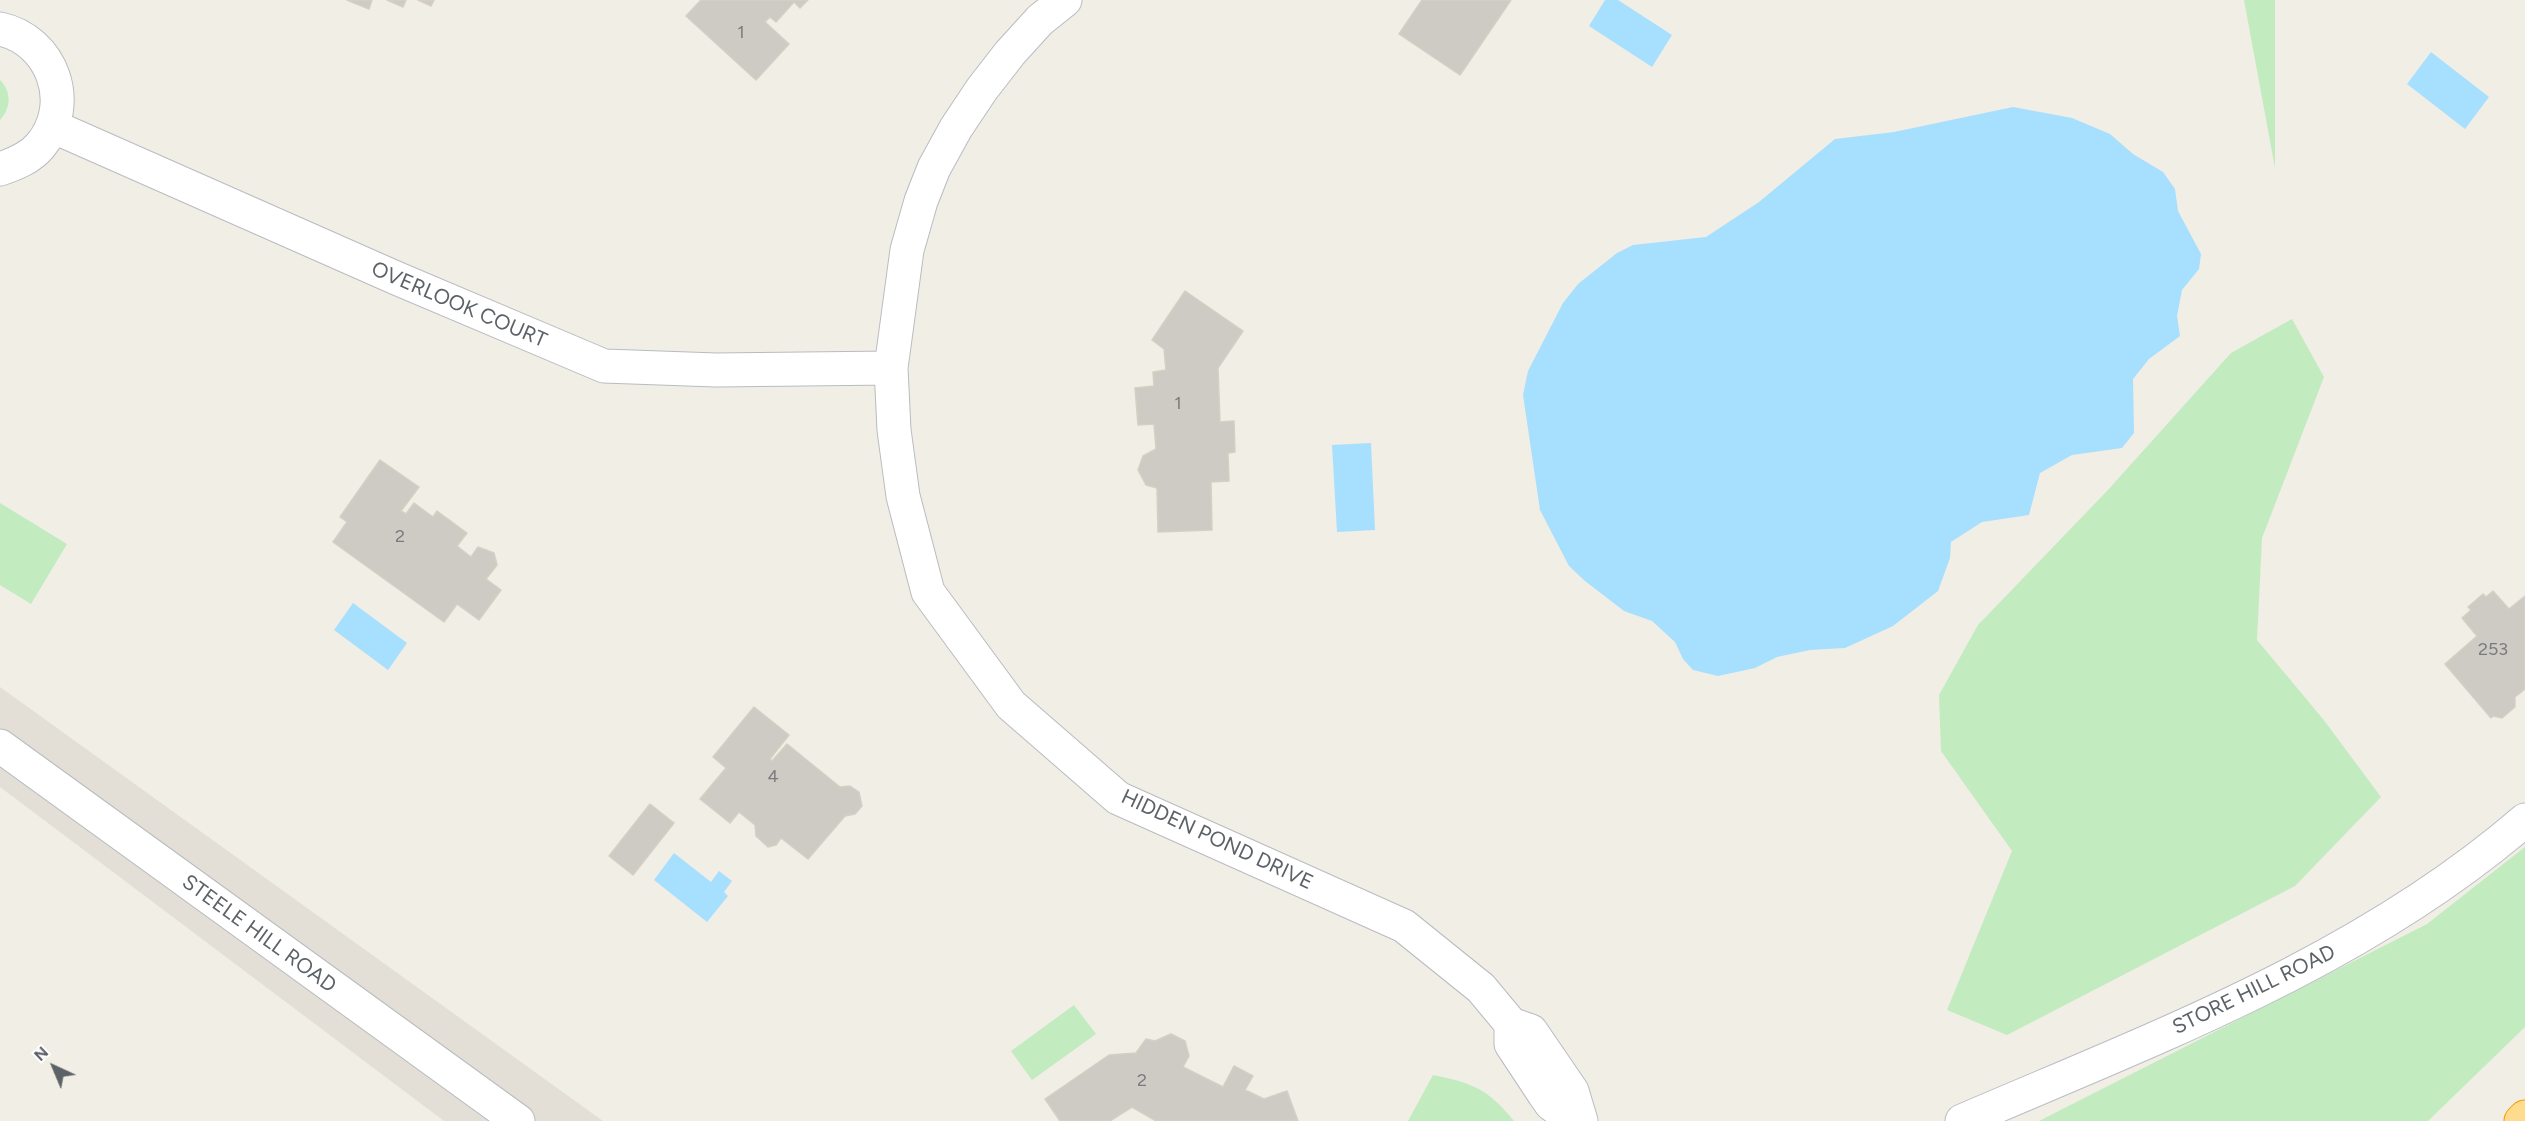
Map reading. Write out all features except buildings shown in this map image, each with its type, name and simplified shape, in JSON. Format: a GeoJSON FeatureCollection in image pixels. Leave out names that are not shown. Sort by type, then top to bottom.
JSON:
{"type":"FeatureCollection","features":[{"type":"Feature","properties":{"kind":"highway"},"geometry":{"type":"LineString","coordinates":[[2521,1121],[2525,1117]]}},
{"type":"Feature","properties":{"kind":"street","name":"HIDDEN POND DRIVE"},"geometry":{"type":"LineString","coordinates":[[1065,0],[1040,20],[1010,53],[956,128],[934,168],[921,201],[907,250],[891,368],[894,430],[903,496],[928,592],[1011,705],[1119,798],[1404,926],[1481,988],[1511,1024],[1531,1031],[1572,1090],[1581,1121]]}},
{"type":"Feature","properties":{"kind":"street"},"geometry":{"type":"LineString","coordinates":[[0,29],[10,31],[31,42],[47,59],[56,81],[58,104],[52,126],[40,146],[22,161],[0,169]]}},
{"type":"Feature","properties":{"kind":"street","name":"OVERLOOK COURT"},"geometry":{"type":"LineString","coordinates":[[52,126],[396,278],[604,366],[716,370],[891,368]]}},
{"type":"Feature","properties":{"kind":"street","name":"STEELE HILL ROAD"},"geometry":{"type":"LineString","coordinates":[[0,746],[518,1121]]}},
{"type":"Feature","properties":{"kind":"street","name":"STORE HILL ROAD"},"geometry":{"type":"LineString","coordinates":[[1962,1121],[2181,1026],[2309,965],[2420,900],[2525,820]]}},
{"type":"Feature","properties":{"kind":"street","name":"HIDDEN POND DRIVE"},"geometry":{"type":"LineString","coordinates":[[1511,1024],[1511,1044],[1551,1104],[1575,1121]]}},
{"type":"Feature","properties":{"kind":"shaded area"},"geometry":{"type":"Polygon","coordinates":[[[0,687],[603,1121],[444,1121],[0,787],[0,687]]]}},
{"type":"Feature","properties":{"kind":"green space"},"geometry":{"type":"Polygon","coordinates":[[[2244,0],[2275,0],[2275,168],[2244,0]]]}},
{"type":"Feature","properties":{"kind":"green space"},"geometry":{"type":"Polygon","coordinates":[[[0,80],[7,90],[9,100],[0,120],[0,80]]]}},
{"type":"Feature","properties":{"kind":"green space"},"geometry":{"type":"Polygon","coordinates":[[[2292,319],[2324,377],[2262,538],[2257,640],[2323,719],[2381,797],[2295,886],[2007,1035],[1947,1010],[2012,851],[1941,751],[1939,695],[1978,625],[2107,491],[2231,353],[2292,319]]]}},
{"type":"Feature","properties":{"kind":"green space"},"geometry":{"type":"Polygon","coordinates":[[[0,503],[67,544],[31,604],[0,585],[0,503]]]}},
{"type":"Feature","properties":{"kind":"green space"},"geometry":{"type":"Polygon","coordinates":[[[2525,847],[2525,1027],[2428,1121],[2039,1121],[2427,924],[2525,847]]]}},
{"type":"Feature","properties":{"kind":"green space"},"geometry":{"type":"Polygon","coordinates":[[[1074,1005],[1096,1034],[1032,1080],[1011,1051],[1074,1005]]]}},
{"type":"Feature","properties":{"kind":"green space"},"geometry":{"type":"Polygon","coordinates":[[[1433,1075],[1459,1081],[1479,1089],[1496,1101],[1514,1121],[1408,1121],[1433,1075]]]}},
{"type":"Feature","properties":{"kind":"water"},"geometry":{"type":"Polygon","coordinates":[[[1605,0],[1618,0],[1672,35],[1652,67],[1589,26],[1605,0]]]}},
{"type":"Feature","properties":{"kind":"water"},"geometry":{"type":"Polygon","coordinates":[[[2431,52],[2489,97],[2465,129],[2407,84],[2431,52]]]}},
{"type":"Feature","properties":{"kind":"water"},"geometry":{"type":"Polygon","coordinates":[[[2013,107],[2072,118],[2110,134],[2133,154],[2163,172],[2175,189],[2178,211],[2201,254],[2199,269],[2182,290],[2177,316],[2180,336],[2149,359],[2133,379],[2134,433],[2122,448],[2072,455],[2040,473],[2029,515],[1982,522],[1951,542],[1950,558],[1938,591],[1893,626],[1845,648],[1810,650],[1777,657],[1755,668],[1718,676],[1693,670],[1683,659],[1675,642],[1652,621],[1624,611],[1569,566],[1540,510],[1523,395],[1528,371],[1563,303],[1578,284],[1617,253],[1633,245],[1706,237],[1759,202],[1835,139],[1894,132],[2013,107]]]}},
{"type":"Feature","properties":{"kind":"water"},"geometry":{"type":"Polygon","coordinates":[[[1371,443],[1375,530],[1337,532],[1332,445],[1371,443]]]}},
{"type":"Feature","properties":{"kind":"water"},"geometry":{"type":"Polygon","coordinates":[[[353,603],[407,643],[388,670],[334,630],[353,603]]]}},
{"type":"Feature","properties":{"kind":"water"},"geometry":{"type":"Polygon","coordinates":[[[674,853],[711,882],[719,871],[732,881],[724,892],[728,896],[707,922],[654,880],[674,853]]]}}]}
